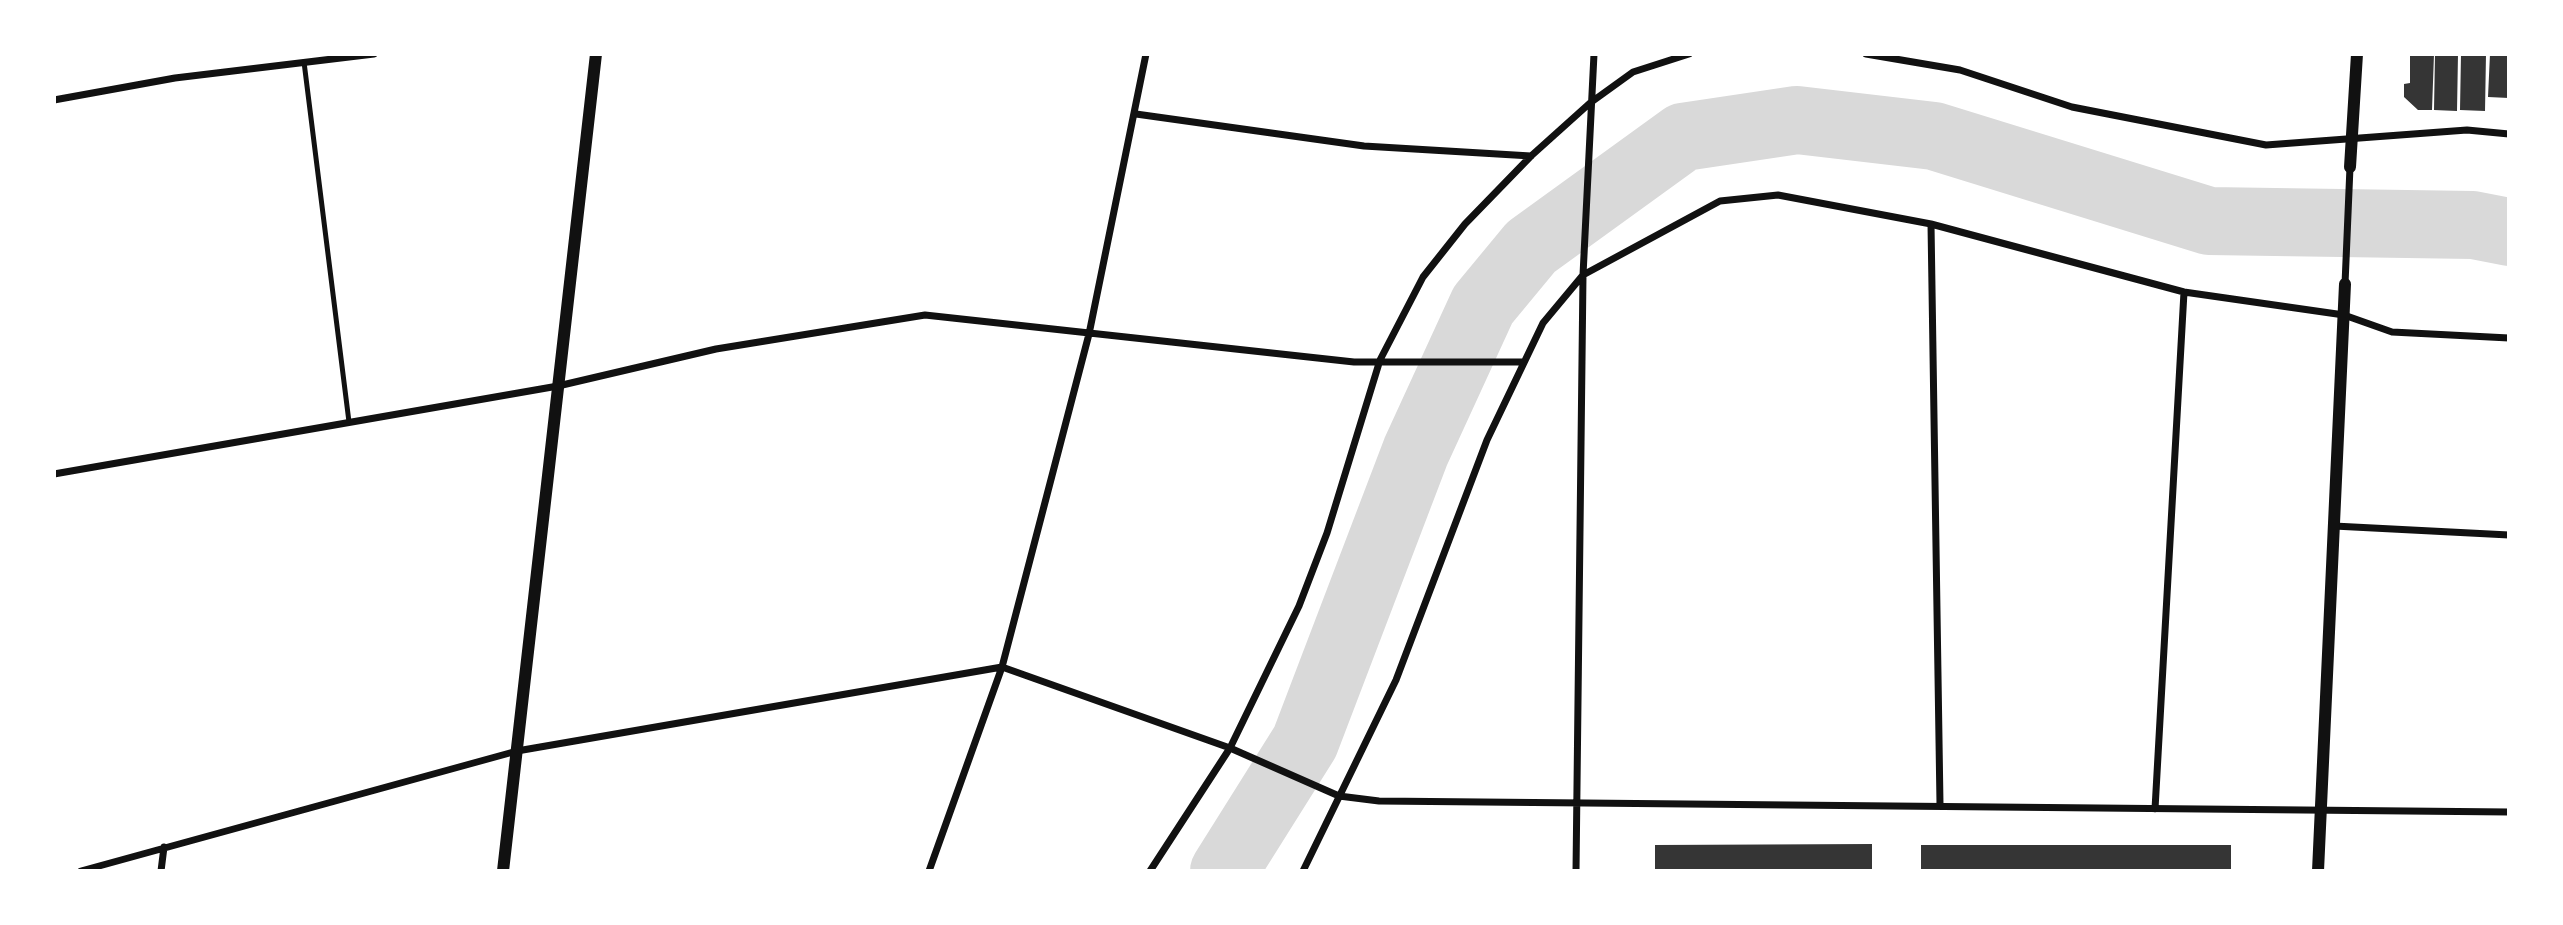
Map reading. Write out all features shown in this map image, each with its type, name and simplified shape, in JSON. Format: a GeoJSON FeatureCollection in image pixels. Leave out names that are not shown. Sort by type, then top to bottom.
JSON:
{"type":"FeatureCollection","features":[{"type":"Feature","properties":{"kind":"street"},"geometry":{"type":"LineString","coordinates":[[54,100],[175,78],[374,54]]}},
{"type":"Feature","properties":{"kind":"street"},"geometry":{"type":"LineString","coordinates":[[503,871],[596,54]]}},
{"type":"Feature","properties":{"kind":"street"},"geometry":{"type":"LineString","coordinates":[[929,871],[1002,667],[1089,334],[1136,114],[1146,54]]}},
{"type":"Feature","properties":{"kind":"street"},"geometry":{"type":"LineString","coordinates":[[1576,871],[1583,275],[1594,54]]}},
{"type":"Feature","properties":{"kind":"street"},"geometry":{"type":"LineString","coordinates":[[1150,871],[1230,748],[1299,606],[1327,533],[1380,360],[1423,277],[1465,224],[1531,156],[1590,103],[1633,72],[1689,54]]}},
{"type":"Feature","properties":{"kind":"street"},"geometry":{"type":"LineString","coordinates":[[1866,54],[1960,70],[2073,107],[2266,145],[2467,130],[2509,134]]}},
{"type":"Feature","properties":{"kind":"street"},"geometry":{"type":"LineString","coordinates":[[2318,871],[2350,139],[2357,54]]}},
{"type":"Feature","properties":{"kind":"street"},"geometry":{"type":"LineString","coordinates":[[1136,114],[1364,146],[1531,156]]}},
{"type":"Feature","properties":{"kind":"street"},"geometry":{"type":"LineString","coordinates":[[1303,871],[1396,680],[1487,440],[1543,323],[1583,275],[1720,201],[1778,195],[1931,224],[2184,292],[2344,315],[2392,332],[2509,338]]}},
{"type":"Feature","properties":{"kind":"street"},"geometry":{"type":"LineString","coordinates":[[1931,224],[1940,804]]}},
{"type":"Feature","properties":{"kind":"street"},"geometry":{"type":"LineString","coordinates":[[2155,809],[2184,292]]}},
{"type":"Feature","properties":{"kind":"street"},"geometry":{"type":"LineString","coordinates":[[54,474],[558,386],[716,349],[925,315],[1354,362],[1523,362]]}},
{"type":"Feature","properties":{"kind":"street"},"geometry":{"type":"LineString","coordinates":[[2334,526],[2509,535]]}},
{"type":"Feature","properties":{"kind":"street"},"geometry":{"type":"LineString","coordinates":[[81,871],[517,751],[1002,667],[1230,748],[1339,796],[1379,801],[1940,804],[2509,812]]}},
{"type":"Feature","properties":{"kind":"street"},"geometry":{"type":"LineString","coordinates":[[161,871],[164,847]]}},
{"type":"Feature","properties":{"kind":"lane"},"geometry":{"type":"LineString","coordinates":[[303,62],[349,422]]}},
{"type":"Feature","properties":{"kind":"building"},"geometry":{"type":"Polygon","coordinates":[[[2410,54],[2434,54],[2432,110],[2418,110],[2404,97],[2404,84],[2410,83],[2410,54]]]}},
{"type":"Feature","properties":{"kind":"building"},"geometry":{"type":"Polygon","coordinates":[[[2435,54],[2458,54],[2457,111],[2434,110],[2435,54]]]}},
{"type":"Feature","properties":{"kind":"building"},"geometry":{"type":"Polygon","coordinates":[[[2461,54],[2486,54],[2485,111],[2460,110],[2461,54]]]}},
{"type":"Feature","properties":{"kind":"building"},"geometry":{"type":"Polygon","coordinates":[[[2490,54],[2509,54],[2509,98],[2488,97],[2490,54]]]}},
{"type":"Feature","properties":{"kind":"building"},"geometry":{"type":"Polygon","coordinates":[[[1872,844],[1872,871],[1655,871],[1655,845],[1872,844]]]}},
{"type":"Feature","properties":{"kind":"building"},"geometry":{"type":"Polygon","coordinates":[[[1921,845],[2231,845],[2231,871],[1921,871],[1921,845]]]}},
{"type":"Feature","properties":{"kind":"waterway"},"geometry":{"type":"LineString","coordinates":[[1224,871],[1305,742],[1416,451],[1483,305],[1531,247],[1683,137],[1797,120],[1934,136],[2209,221],[2473,225],[2509,232]]}}]}
